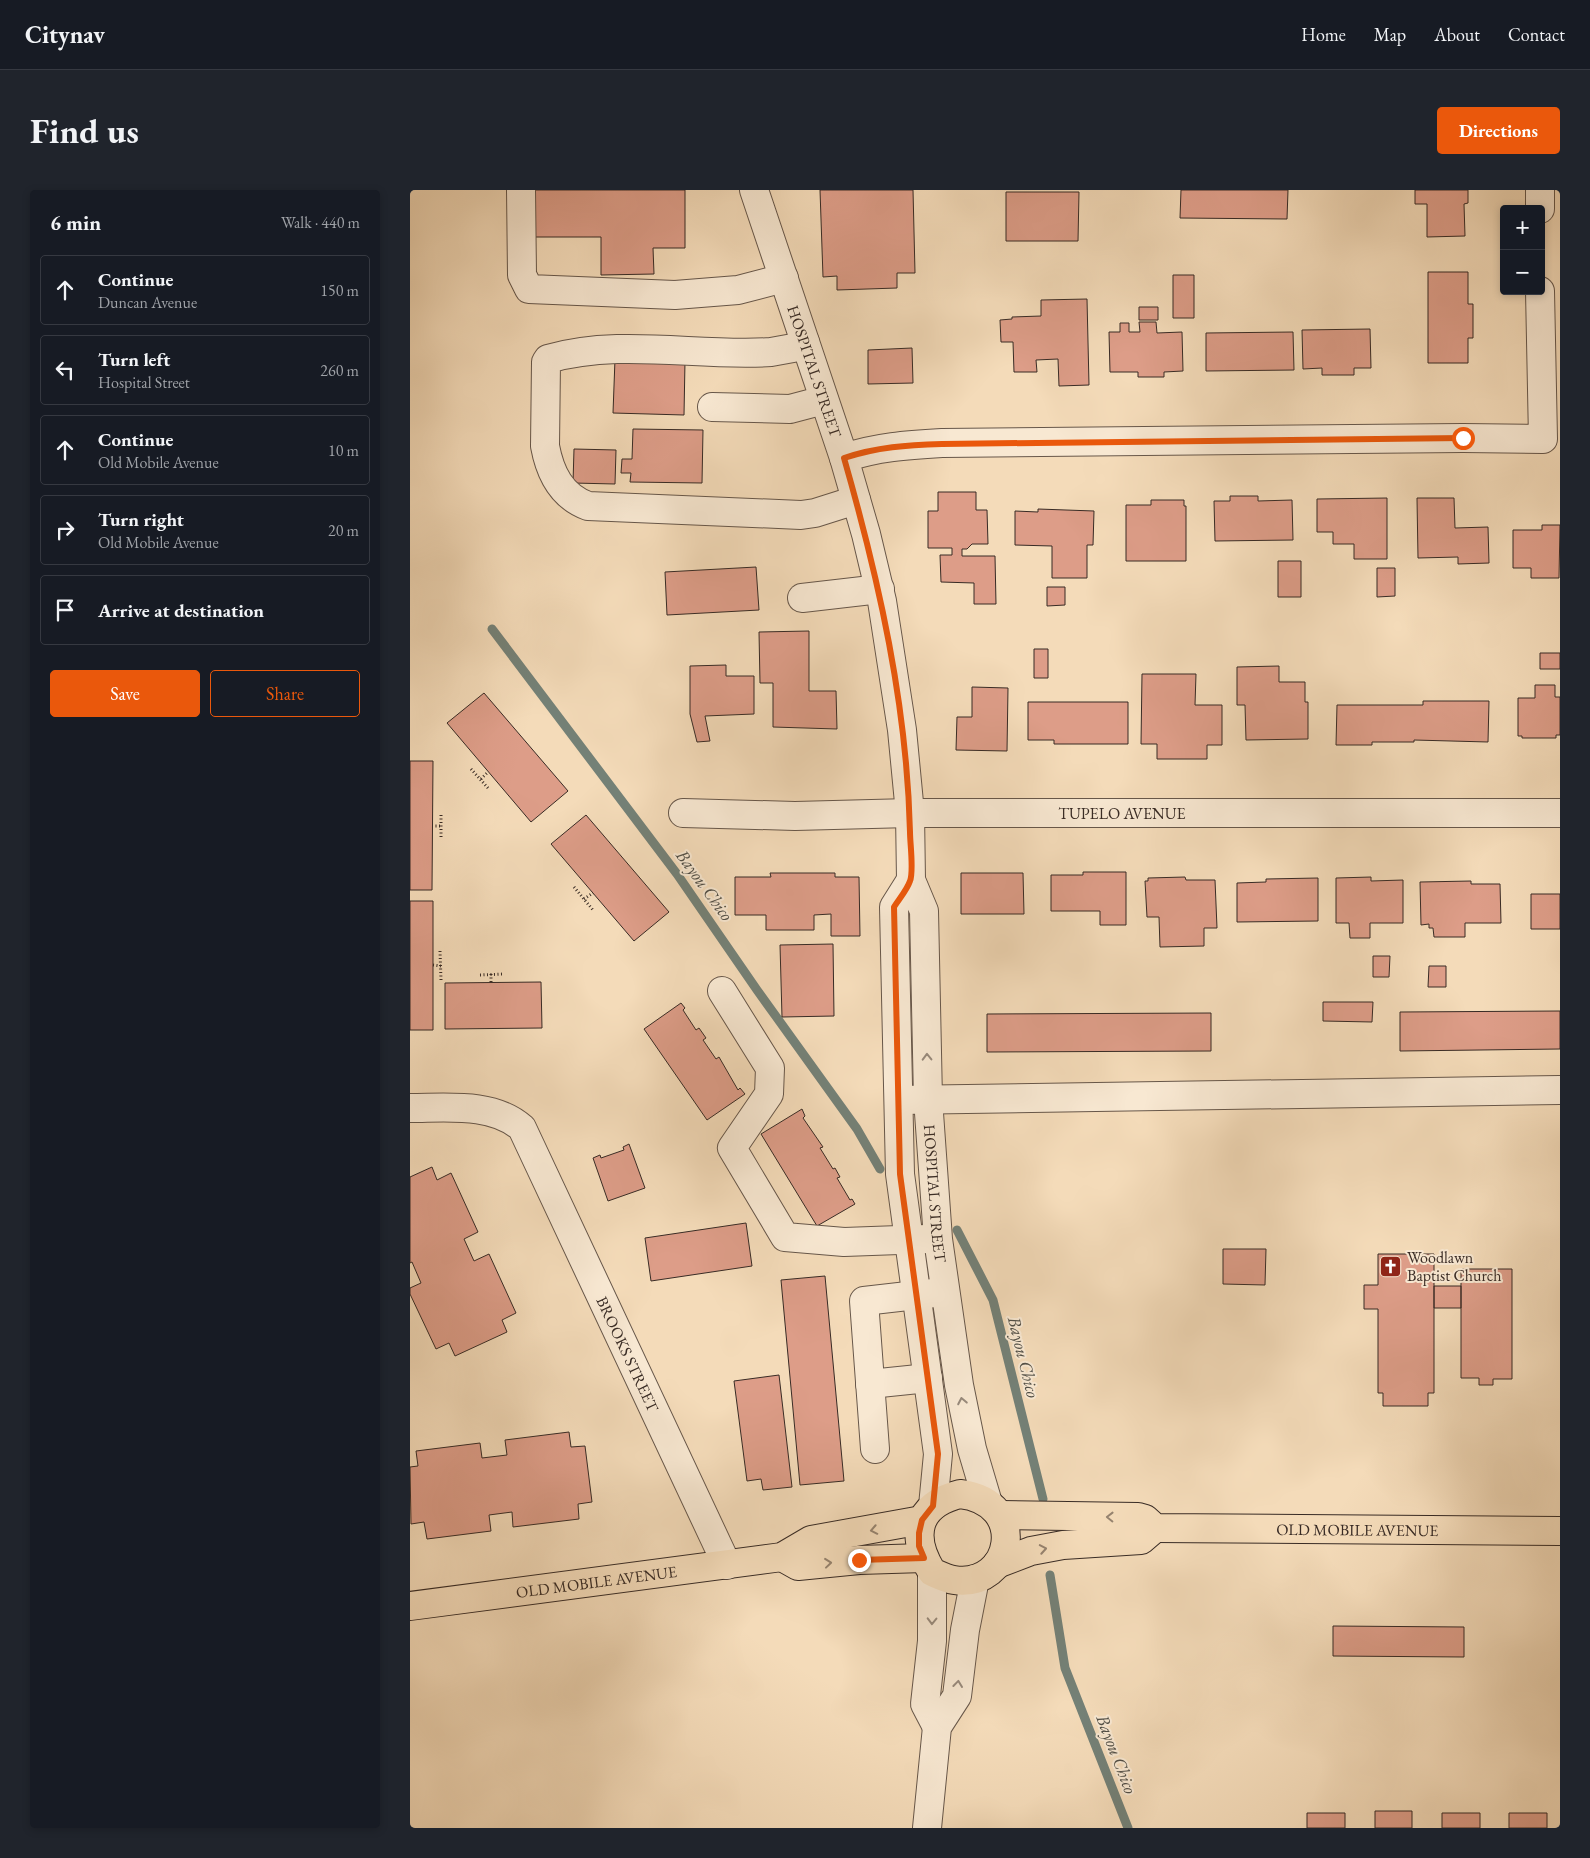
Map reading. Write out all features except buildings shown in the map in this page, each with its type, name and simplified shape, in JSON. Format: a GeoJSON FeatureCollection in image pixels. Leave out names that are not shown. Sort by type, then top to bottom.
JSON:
{"type":"FeatureCollection","features":[{"type":"Feature","properties":{"kind":"main road","name":"OLD MOBILE AVENUE"},"geometry":{"type":"LineString","coordinates":[[410,1606],[782,1557],[811,1540],[927,1513],[945,1498],[960,1494],[975,1496],[994,1509],[1138,1517],[1145,1519],[1154,1528]]}},
{"type":"Feature","properties":{"kind":"main road"},"geometry":{"type":"LineString","coordinates":[[986,1572],[1003,1553],[1006,1540],[1005,1528],[994,1509]]}},
{"type":"Feature","properties":{"kind":"main road"},"geometry":{"type":"LineString","coordinates":[[927,1513],[919,1546],[928,1565]]}},
{"type":"Feature","properties":{"kind":"main road","name":"OLD MOBILE AVENUE"},"geometry":{"type":"LineString","coordinates":[[782,1557],[798,1566],[859,1560],[928,1565],[952,1580],[986,1572],[1031,1551],[1064,1545],[1141,1540],[1154,1528],[1560,1531]]}},
{"type":"Feature","properties":{"kind":"street"},"geometry":{"type":"LineString","coordinates":[[521,190],[522,276],[529,289],[675,295],[738,290],[784,278]]}},
{"type":"Feature","properties":{"kind":"street","name":"HOSPITAL STREET"},"geometry":{"type":"LineString","coordinates":[[754,190],[844,458],[880,589],[902,730],[910,813],[911,880],[924,911],[928,1099],[938,1239],[970,1440],[994,1509]]}},
{"type":"Feature","properties":{"kind":"street"},"geometry":{"type":"LineString","coordinates":[[1540,190],[1540,205]]}},
{"type":"Feature","properties":{"kind":"street"},"geometry":{"type":"LineString","coordinates":[[844,458],[873,449],[896,445],[1463,438],[1543,439],[1540,295]]}},
{"type":"Feature","properties":{"kind":"street"},"geometry":{"type":"LineString","coordinates":[[805,342],[787,350],[771,352],[620,350],[568,354],[548,359],[546,362],[545,446],[547,458],[558,484],[576,501],[588,506],[801,515],[815,513],[856,500]]}},
{"type":"Feature","properties":{"kind":"street"},"geometry":{"type":"LineString","coordinates":[[712,407],[790,409],[824,400]]}},
{"type":"Feature","properties":{"kind":"street"},"geometry":{"type":"LineString","coordinates":[[802,598],[880,589]]}},
{"type":"Feature","properties":{"kind":"street","name":"TUPELO AVENUE"},"geometry":{"type":"LineString","coordinates":[[683,812],[795,816],[910,813],[1560,812]]}},
{"type":"Feature","properties":{"kind":"street","name":"HOSPITAL STREET"},"geometry":{"type":"LineString","coordinates":[[911,880],[894,907],[900,1174],[938,1454],[927,1513]]}},
{"type":"Feature","properties":{"kind":"street"},"geometry":{"type":"LineString","coordinates":[[722,991],[770,1068],[769,1094],[732,1148],[785,1237],[844,1242],[938,1239]]}},
{"type":"Feature","properties":{"kind":"street"},"geometry":{"type":"LineString","coordinates":[[899,1100],[1560,1090]]}},
{"type":"Feature","properties":{"kind":"street","name":"BROOKS STREET"},"geometry":{"type":"LineString","coordinates":[[410,1108],[488,1111],[513,1120],[522,1128],[727,1565]]}},
{"type":"Feature","properties":{"kind":"street"},"geometry":{"type":"LineString","coordinates":[[875,1449],[864,1301],[945,1291]]}},
{"type":"Feature","properties":{"kind":"street"},"geometry":{"type":"LineString","coordinates":[[870,1384],[928,1378]]}},
{"type":"Feature","properties":{"kind":"street"},"geometry":{"type":"LineString","coordinates":[[928,1565],[932,1641],[925,1704],[937,1727]]}},
{"type":"Feature","properties":{"kind":"street"},"geometry":{"type":"LineString","coordinates":[[926,1828],[937,1727],[957,1696],[965,1630],[986,1572]]}},
{"type":"Feature","properties":{"kind":"path"},"geometry":{"type":"LineString","coordinates":[[471,769],[488,788]]}},
{"type":"Feature","properties":{"kind":"path"},"geometry":{"type":"LineString","coordinates":[[481,779],[488,772]]}},
{"type":"Feature","properties":{"kind":"path"},"geometry":{"type":"LineString","coordinates":[[441,815],[441,837]]}},
{"type":"Feature","properties":{"kind":"path"},"geometry":{"type":"LineString","coordinates":[[432,826],[441,826]]}},
{"type":"Feature","properties":{"kind":"path"},"geometry":{"type":"LineString","coordinates":[[574,887],[593,910]]}},
{"type":"Feature","properties":{"kind":"path"},"geometry":{"type":"LineString","coordinates":[[584,899],[593,893]]}},
{"type":"Feature","properties":{"kind":"path"},"geometry":{"type":"LineString","coordinates":[[440,951],[441,980]]}},
{"type":"Feature","properties":{"kind":"path"},"geometry":{"type":"LineString","coordinates":[[433,965],[441,966]]}},
{"type":"Feature","properties":{"kind":"path"},"geometry":{"type":"LineString","coordinates":[[491,974],[491,983]]}},
{"type":"Feature","properties":{"kind":"path"},"geometry":{"type":"LineString","coordinates":[[480,975],[504,974]]}},
{"type":"Feature","properties":{"kind":"waterway","name":"Bayou Chico"},"geometry":{"type":"LineString","coordinates":[[492,629],[677,874],[757,990],[857,1129],[880,1169]]}},
{"type":"Feature","properties":{"kind":"waterway","name":"Bayou Chico"},"geometry":{"type":"LineString","coordinates":[[957,1230],[993,1300],[1043,1499]]}},
{"type":"Feature","properties":{"kind":"waterway","name":"Bayou Chico"},"geometry":{"type":"LineString","coordinates":[[1050,1575],[1065,1668],[1128,1828]]}},
{"type":"Feature","properties":{"kind":"place","name":"Woodlawn Baptist Church"},"geometry":{"type":"Point","coordinates":[1391,1266]}},
{"type":"Feature","properties":{"kind":"route"},"geometry":{"type":"LineString","coordinates":[[859,1560],[924,1558],[919,1546],[919,1533],[926,1512],[933,1506],[938,1454],[900,1174],[894,907],[911,880],[910,813],[902,730],[882,601],[866,534],[844,458],[873,449],[896,445],[1463,438]]}}]}
